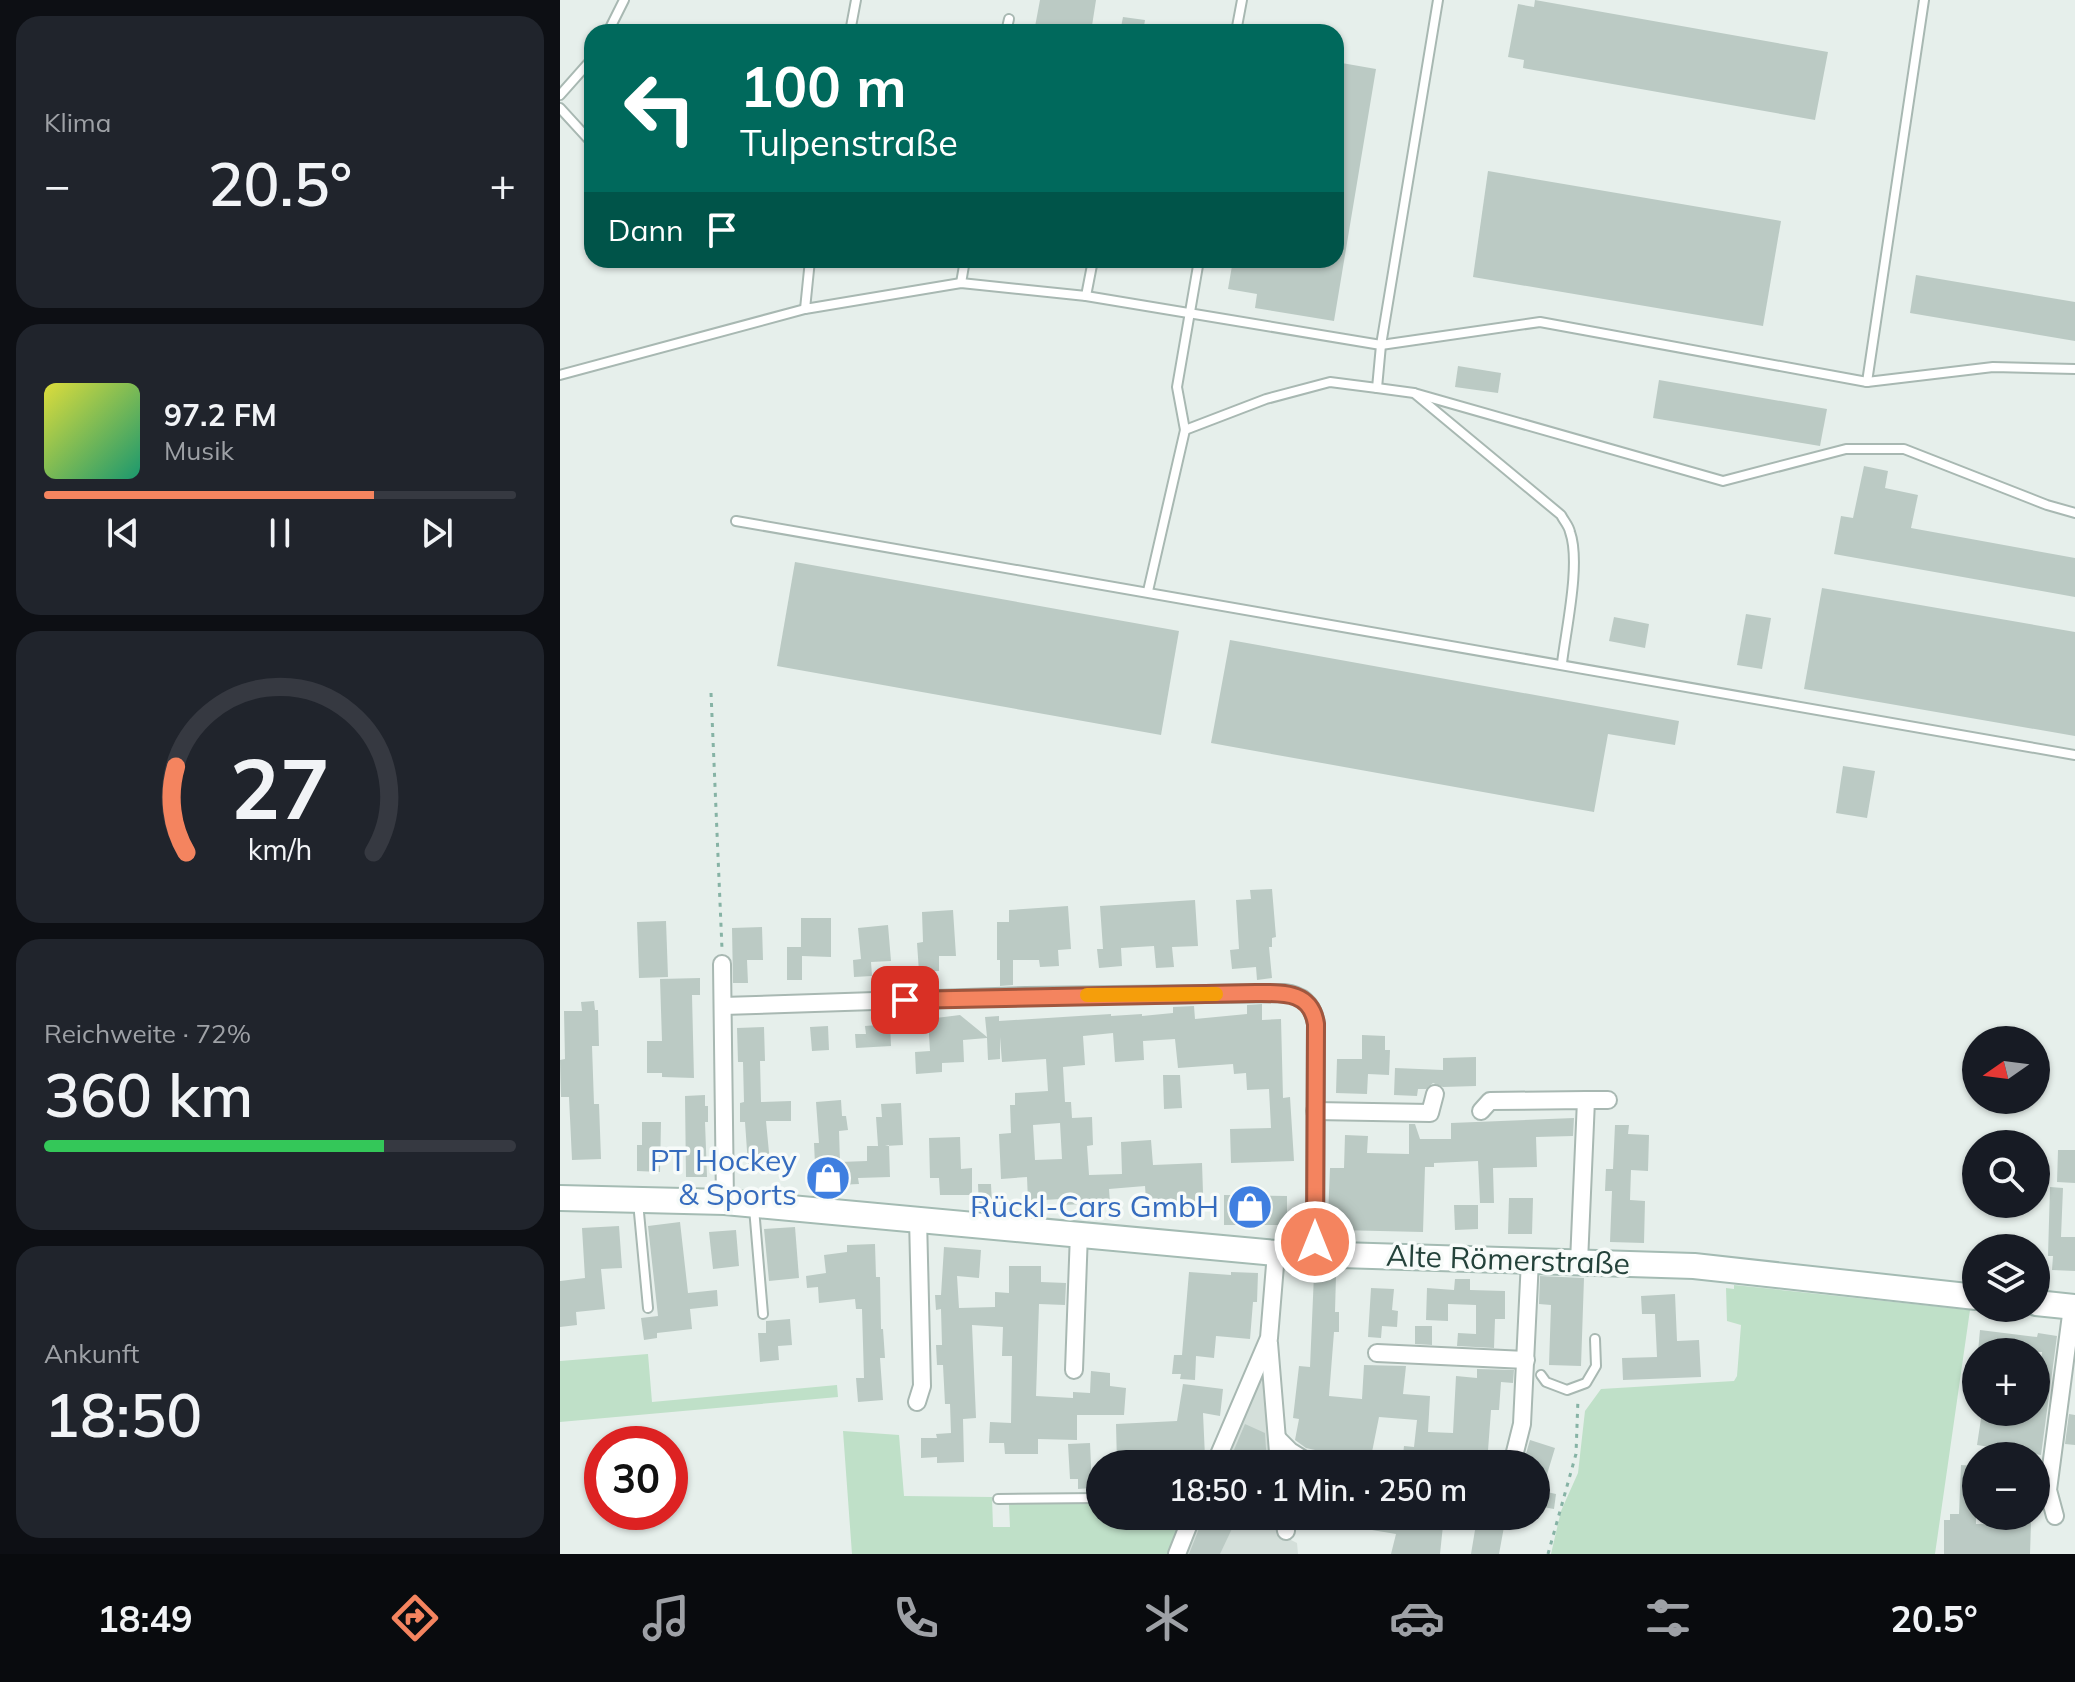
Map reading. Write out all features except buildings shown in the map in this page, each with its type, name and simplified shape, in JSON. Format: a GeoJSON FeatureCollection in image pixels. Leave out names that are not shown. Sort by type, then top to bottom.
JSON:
{"type":"FeatureCollection","features":[{"type":"Feature","properties":{"kind":"main road","name":"Alte Römerstraße"},"geometry":{"type":"LineString","coordinates":[[560,1198],[754,1204],[1276,1253],[1694,1266],[1962,1295]]}},
{"type":"Feature","properties":{"kind":"main road"},"geometry":{"type":"LineString","coordinates":[[2050,1305],[2073,1307]]}},
{"type":"Feature","properties":{"kind":"street"},"geometry":{"type":"LineString","coordinates":[[722,964],[725,1202]]}},
{"type":"Feature","properties":{"kind":"street"},"geometry":{"type":"LineString","coordinates":[[723,1006],[1026,996],[1284,993],[1300,997],[1312,1008],[1316,1024],[1315,1254]]}},
{"type":"Feature","properties":{"kind":"street"},"geometry":{"type":"LineString","coordinates":[[1315,1111],[1430,1113],[1435,1094]]}},
{"type":"Feature","properties":{"kind":"street"},"geometry":{"type":"LineString","coordinates":[[1579,1262],[1586,1100]]}},
{"type":"Feature","properties":{"kind":"street"},"geometry":{"type":"LineString","coordinates":[[1481,1111],[1490,1101],[1608,1100]]}},
{"type":"Feature","properties":{"kind":"street"},"geometry":{"type":"LineString","coordinates":[[917,1402],[922,1386],[918,1218]]}},
{"type":"Feature","properties":{"kind":"street"},"geometry":{"type":"LineString","coordinates":[[1074,1370],[1079,1233]]}},
{"type":"Feature","properties":{"kind":"street"},"geometry":{"type":"LineString","coordinates":[[1276,1253],[1269,1338],[1278,1450]]}},
{"type":"Feature","properties":{"kind":"street"},"geometry":{"type":"LineString","coordinates":[[1516,1450],[1522,1424],[1530,1260]]}},
{"type":"Feature","properties":{"kind":"street"},"geometry":{"type":"LineString","coordinates":[[2055,1516],[2048,1490],[2073,1307]]}},
{"type":"Feature","properties":{"kind":"street"},"geometry":{"type":"LineString","coordinates":[[1221,1450],[1269,1338]]}},
{"type":"Feature","properties":{"kind":"street"},"geometry":{"type":"LineString","coordinates":[[1377,1353],[1526,1360]]}},
{"type":"Feature","properties":{"kind":"street"},"geometry":{"type":"LineString","coordinates":[[1278,1439],[1289,1450]]}},
{"type":"Feature","properties":{"kind":"street"},"geometry":{"type":"LineString","coordinates":[[1177,1554],[1186,1530]]}},
{"type":"Feature","properties":{"kind":"lane"},"geometry":{"type":"LineString","coordinates":[[612,24],[624,0]]}},
{"type":"Feature","properties":{"kind":"lane"},"geometry":{"type":"LineString","coordinates":[[852,24],[856,0]]}},
{"type":"Feature","properties":{"kind":"lane"},"geometry":{"type":"LineString","coordinates":[[1230,0],[1242,1],[1238,24]]}},
{"type":"Feature","properties":{"kind":"lane"},"geometry":{"type":"LineString","coordinates":[[1377,388],[1381,345],[1438,0]]}},
{"type":"Feature","properties":{"kind":"lane"},"geometry":{"type":"LineString","coordinates":[[1867,382],[1924,0]]}},
{"type":"Feature","properties":{"kind":"lane"},"geometry":{"type":"LineString","coordinates":[[1008,24],[1009,19]]}},
{"type":"Feature","properties":{"kind":"lane"},"geometry":{"type":"LineString","coordinates":[[560,95],[584,68]]}},
{"type":"Feature","properties":{"kind":"lane"},"geometry":{"type":"LineString","coordinates":[[560,108],[584,134]]}},
{"type":"Feature","properties":{"kind":"lane"},"geometry":{"type":"LineString","coordinates":[[805,309],[809,268]]}},
{"type":"Feature","properties":{"kind":"lane"},"geometry":{"type":"LineString","coordinates":[[961,283],[964,268]]}},
{"type":"Feature","properties":{"kind":"lane"},"geometry":{"type":"LineString","coordinates":[[1086,296],[1091,268]]}},
{"type":"Feature","properties":{"kind":"lane"},"geometry":{"type":"LineString","coordinates":[[1148,591],[1185,430],[1177,387],[1198,268]]}},
{"type":"Feature","properties":{"kind":"lane"},"geometry":{"type":"LineString","coordinates":[[560,375],[805,309],[961,283],[1086,296],[1381,345],[1540,322],[1867,382],[1993,367],[2075,369]]}},
{"type":"Feature","properties":{"kind":"lane"},"geometry":{"type":"LineString","coordinates":[[1185,430],[1266,399],[1330,382],[1414,393],[1723,481],[1846,449],[1904,449],[2075,513]]}},
{"type":"Feature","properties":{"kind":"lane"},"geometry":{"type":"LineString","coordinates":[[1414,393],[1561,515],[1570,532],[1573,551],[1562,663]]}},
{"type":"Feature","properties":{"kind":"lane"},"geometry":{"type":"LineString","coordinates":[[736,521],[2075,755]]}},
{"type":"Feature","properties":{"kind":"lane"},"geometry":{"type":"LineString","coordinates":[[638,1199],[648,1308]]}},
{"type":"Feature","properties":{"kind":"lane"},"geometry":{"type":"LineString","coordinates":[[754,1204],[763,1314]]}},
{"type":"Feature","properties":{"kind":"lane"},"geometry":{"type":"LineString","coordinates":[[1541,1375],[1557,1388],[1579,1388],[1596,1366],[1595,1339]]}},
{"type":"Feature","properties":{"kind":"lane"},"geometry":{"type":"LineString","coordinates":[[998,1499],[1086,1498]]}},
{"type":"Feature","properties":{"kind":"path"},"geometry":{"type":"LineString","coordinates":[[711,693],[722,964]]}},
{"type":"Feature","properties":{"kind":"path"},"geometry":{"type":"LineString","coordinates":[[1548,1554],[1576,1454],[1579,1388]]}},
{"type":"Feature","properties":{"kind":"shaded area"},"geometry":{"type":"Polygon","coordinates":[[[1267,1376],[1271,1450],[1226,1450],[1256,1378],[1267,1376]]]}},
{"type":"Feature","properties":{"kind":"shaded area"},"geometry":{"type":"Polygon","coordinates":[[[1193,1530],[1279,1530],[1279,1534],[1297,1543],[1298,1554],[1183,1554],[1193,1530]]]}},
{"type":"Feature","properties":{"kind":"green space"},"geometry":{"type":"Polygon","coordinates":[[[1734,1285],[1962,1309],[1962,1322],[1968,1322],[1966,1338],[1962,1338],[1962,1366],[1935,1554],[1551,1554],[1561,1511],[1578,1473],[1585,1411],[1601,1389],[1734,1381],[1741,1325],[1727,1321],[1726,1288],[1734,1289],[1734,1285]]]}},
{"type":"Feature","properties":{"kind":"green space"},"geometry":{"type":"Polygon","coordinates":[[[648,1354],[652,1402],[837,1385],[838,1397],[560,1422],[560,1361],[648,1354]]]}},
{"type":"Feature","properties":{"kind":"green space"},"geometry":{"type":"Polygon","coordinates":[[[843,1431],[899,1435],[904,1496],[992,1497],[993,1527],[1010,1527],[1009,1504],[1086,1503],[1086,1530],[1179,1530],[1169,1554],[852,1554],[843,1431]]]}},
{"type":"Feature","properties":{"kind":"slow traffic"},"geometry":{"type":"LineString","coordinates":[[1087,995],[1216,994]]}},
{"type":"Feature","properties":{"kind":"place","name":"PT Hockey & Sports"},"geometry":{"type":"Point","coordinates":[828,1178]}},
{"type":"Feature","properties":{"kind":"place","name":"Rückl-Cars GmbH"},"geometry":{"type":"Point","coordinates":[1250,1207]}},
{"type":"Feature","properties":{"kind":"route"},"geometry":{"type":"LineString","coordinates":[[905,1000],[1256,993],[1284,993],[1300,997],[1312,1008],[1316,1024],[1315,1242]]}}]}
